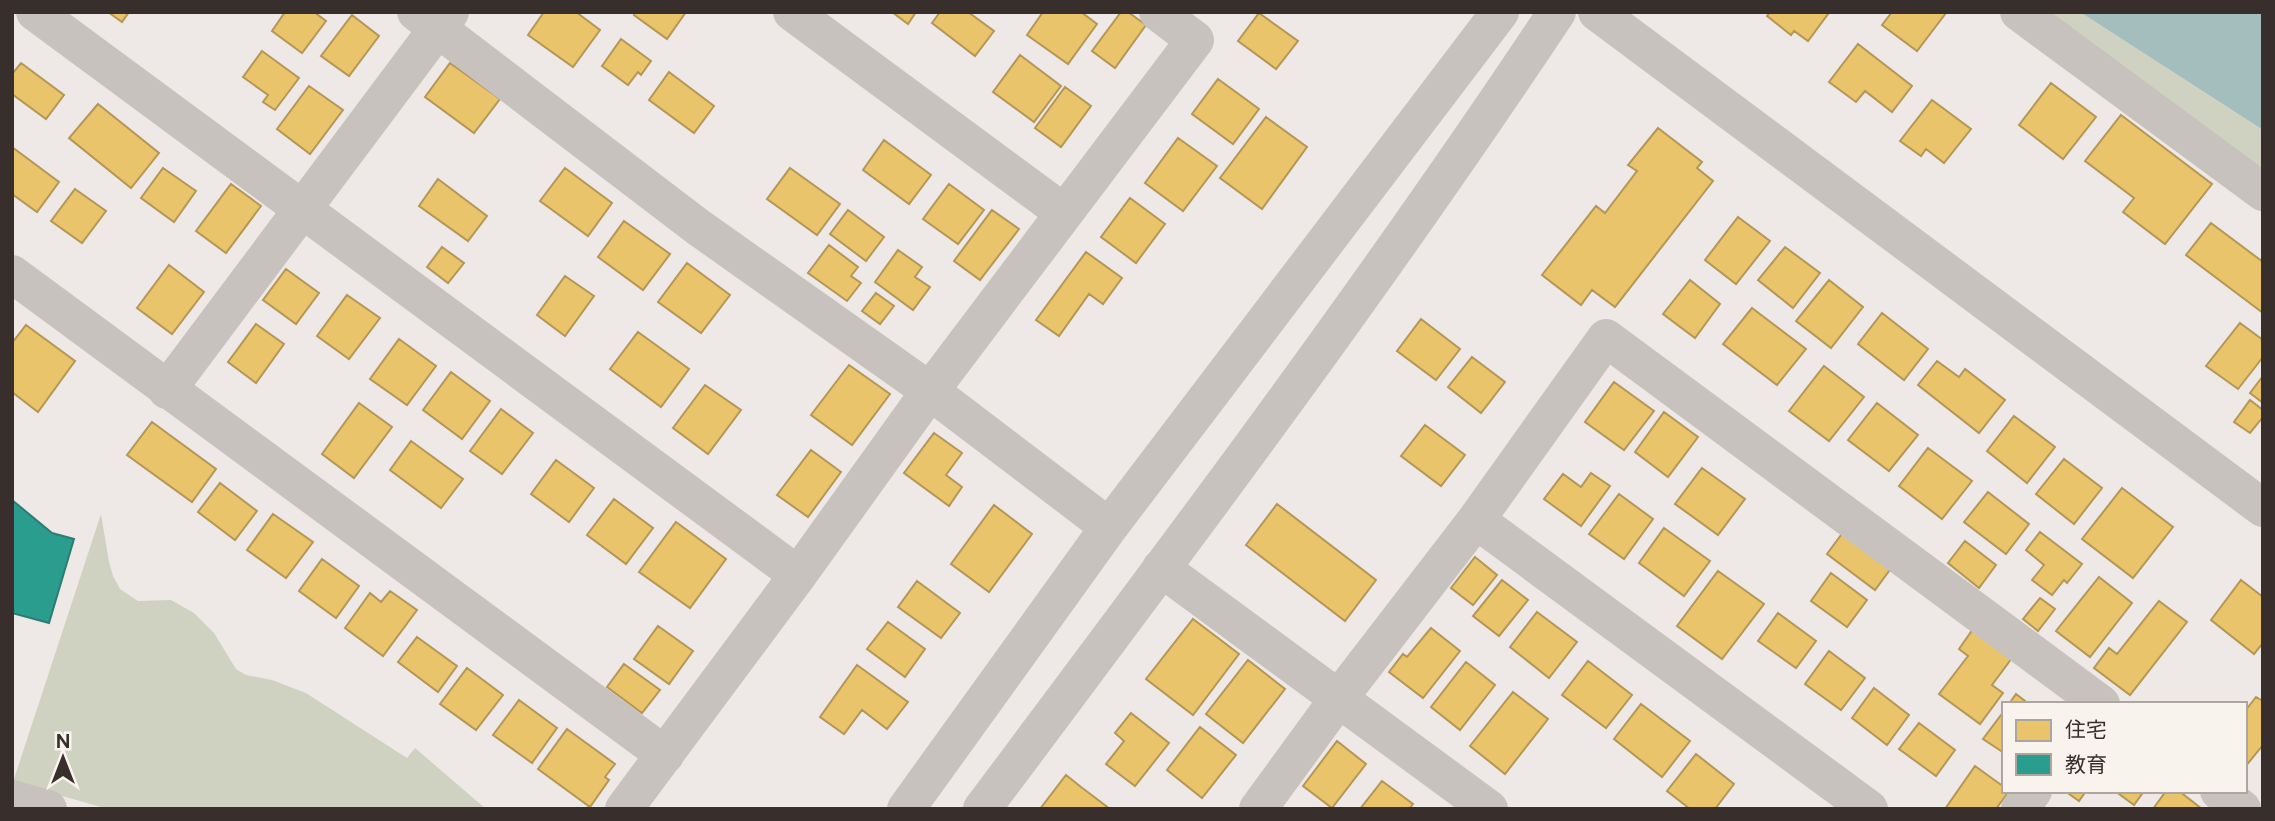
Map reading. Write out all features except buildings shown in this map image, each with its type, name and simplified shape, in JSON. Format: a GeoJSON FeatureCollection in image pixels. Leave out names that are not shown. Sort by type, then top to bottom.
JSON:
{"type":"FeatureCollection","features":[{"type":"Feature","properties":{"kind":"street"},"geometry":{"type":"LineString","coordinates":[[35,12],[797,575]]}},
{"type":"Feature","properties":{"kind":"street"},"geometry":{"type":"LineString","coordinates":[[792,12],[1063,212]]}},
{"type":"Feature","properties":{"kind":"street"},"geometry":{"type":"LineString","coordinates":[[624,809],[930,391],[1195,40],[1158,12]]}},
{"type":"Feature","properties":{"kind":"street"},"geometry":{"type":"LineString","coordinates":[[906,809],[1110,527],[1500,12]]}},
{"type":"Feature","properties":{"kind":"street"},"geometry":{"type":"LineString","coordinates":[[982,809],[1472,140],[1557,12]]}},
{"type":"Feature","properties":{"kind":"street"},"geometry":{"type":"LineString","coordinates":[[1597,12],[2263,509]]}},
{"type":"Feature","properties":{"kind":"street"},"geometry":{"type":"LineString","coordinates":[[2019,12],[2263,192]]}},
{"type":"Feature","properties":{"kind":"street"},"geometry":{"type":"LineString","coordinates":[[167,390],[302,210],[434,18],[698,227],[930,391],[1110,527]]}},
{"type":"Feature","properties":{"kind":"street"},"geometry":{"type":"LineString","coordinates":[[12,274],[665,755]]}},
{"type":"Feature","properties":{"kind":"street"},"geometry":{"type":"LineString","coordinates":[[1258,809],[1339,698],[1476,520],[1606,338],[2099,702]]}},
{"type":"Feature","properties":{"kind":"street"},"geometry":{"type":"LineString","coordinates":[[1476,520],[1869,809]]}},
{"type":"Feature","properties":{"kind":"street"},"geometry":{"type":"LineString","coordinates":[[1161,568],[1489,809]]}},
{"type":"Feature","properties":{"kind":"street"},"geometry":{"type":"LineString","coordinates":[[2020,809],[2032,793]]}},
{"type":"Feature","properties":{"kind":"street"},"geometry":{"type":"LineString","coordinates":[[2222,793],[2242,809]]}},
{"type":"Feature","properties":{"kind":"street"},"geometry":{"type":"LineString","coordinates":[[12,799],[48,809]]}},
{"type":"Feature","properties":{"kind":"green space"},"geometry":{"type":"Polygon","coordinates":[[[2044,12],[2080,12],[2263,130],[2263,175],[2044,12]]]}},
{"type":"Feature","properties":{"kind":"green space"},"geometry":{"type":"Polygon","coordinates":[[[101,514],[109,562],[120,589],[138,601],[171,600],[194,613],[214,633],[236,669],[246,675],[272,680],[306,693],[407,758],[415,748],[486,809],[108,809],[13,782],[101,514]]]}},
{"type":"Feature","properties":{"kind":"water"},"geometry":{"type":"Polygon","coordinates":[[[2080,12],[2263,12],[2263,130],[2080,12]]]}}]}
